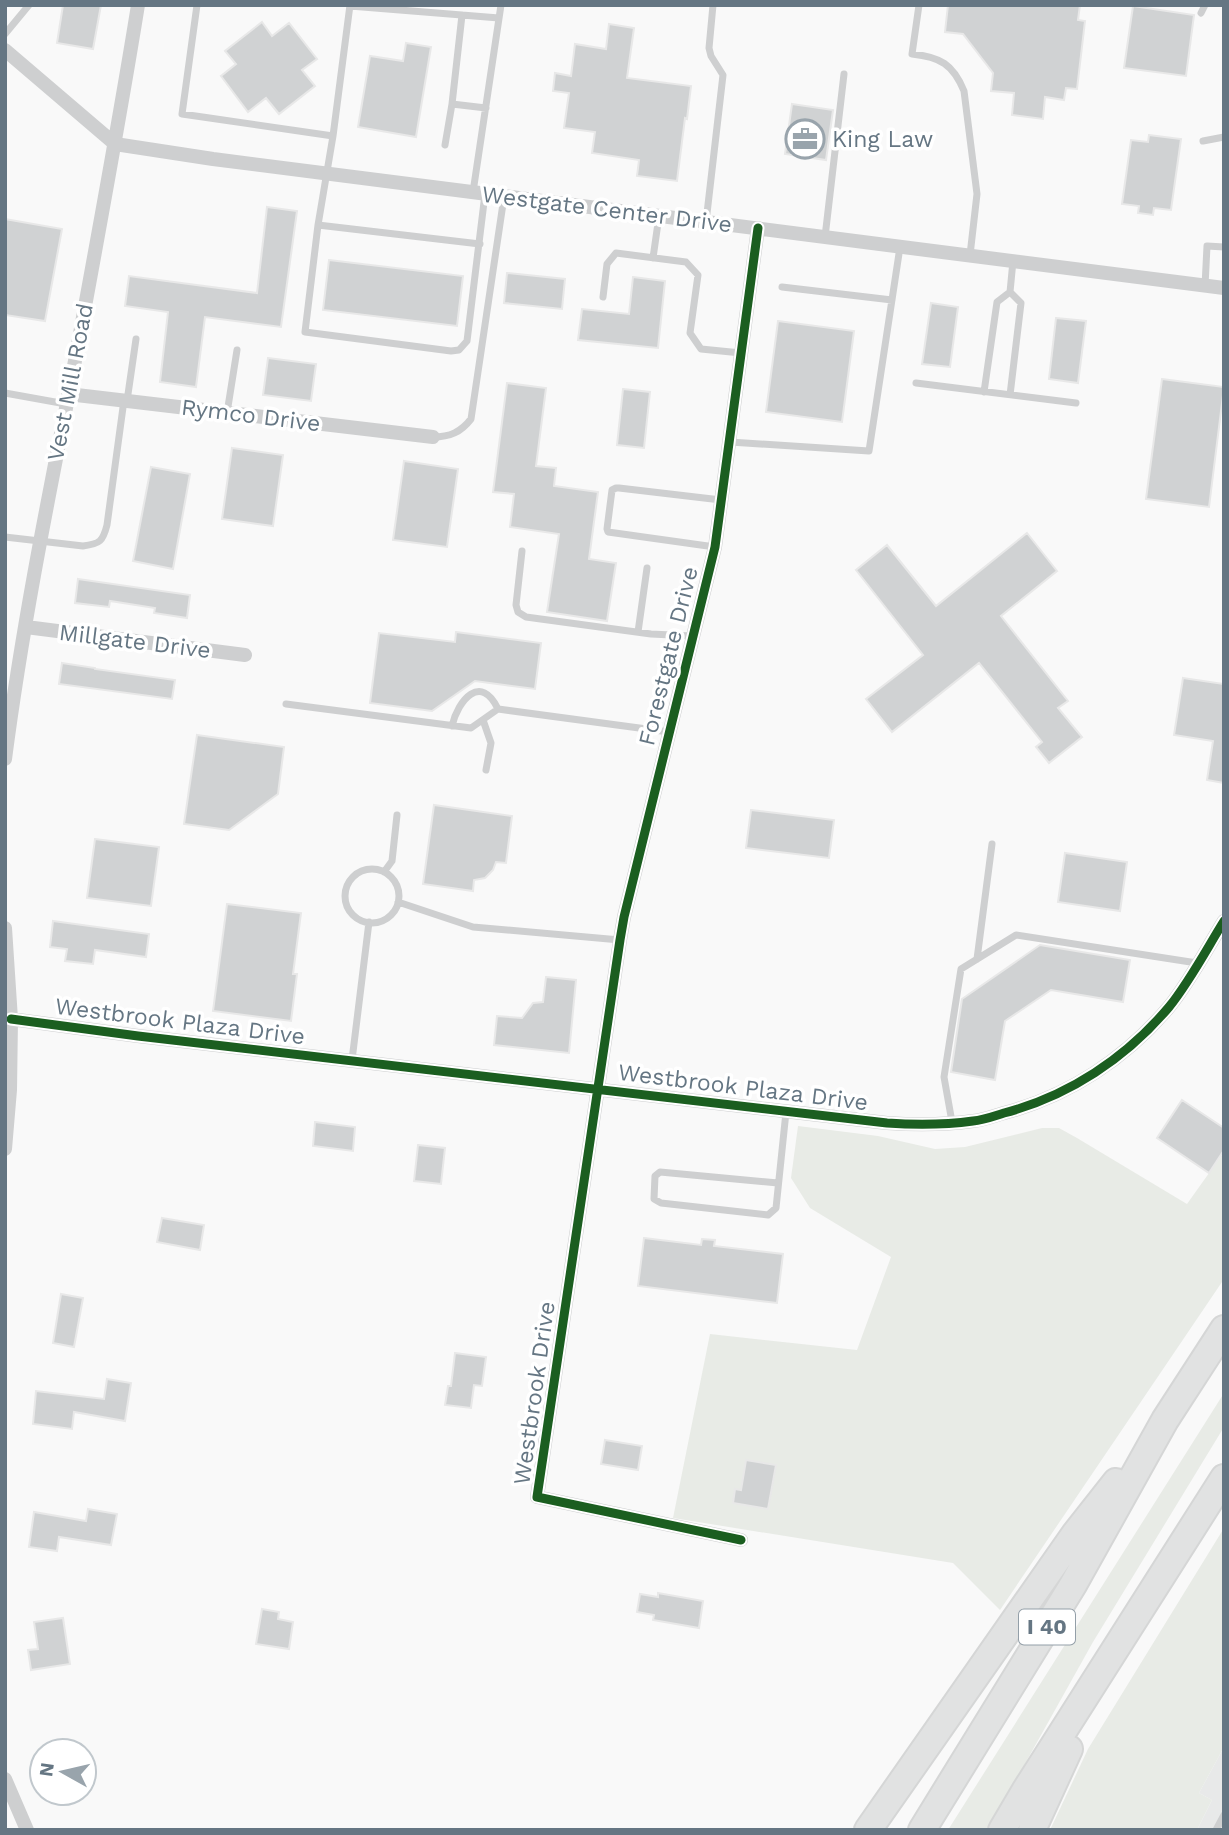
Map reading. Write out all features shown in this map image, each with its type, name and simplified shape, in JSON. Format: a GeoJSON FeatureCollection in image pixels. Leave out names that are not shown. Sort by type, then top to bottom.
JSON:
{"type":"FeatureCollection","features":[{"type":"Feature","properties":{"kind":"highway","name":"I 40"},"geometry":{"type":"LineString","coordinates":[[922,1830],[1073,1585],[1165,1420],[1224,1329]]}},
{"type":"Feature","properties":{"kind":"highway"},"geometry":{"type":"LineString","coordinates":[[868,1830],[1075,1534],[1165,1420]]}},
{"type":"Feature","properties":{"kind":"highway"},"geometry":{"type":"LineString","coordinates":[[1002,1830],[1224,1478]]}},
{"type":"Feature","properties":{"kind":"highway"},"geometry":{"type":"LineString","coordinates":[[1032,1830],[1058,1770],[1129,1629]]}},
{"type":"Feature","properties":{"kind":"street","name":"Vest Mill Road"},"geometry":{"type":"LineString","coordinates":[[5,759],[40,541],[115,144],[138,5]]}},
{"type":"Feature","properties":{"kind":"street"},"geometry":{"type":"LineString","coordinates":[[5,50],[115,144]]}},
{"type":"Feature","properties":{"kind":"street","name":"Westgate Center Drive"},"geometry":{"type":"LineString","coordinates":[[115,144],[213,159],[1224,288]]}},
{"type":"Feature","properties":{"kind":"street","name":"Forestgate Drive"},"geometry":{"type":"LineString","coordinates":[[597,1088],[620,940],[715,547],[758,228]]}},
{"type":"Feature","properties":{"kind":"street","name":"Rymco Drive"},"geometry":{"type":"LineString","coordinates":[[67,399],[125,400],[433,437]]}},
{"type":"Feature","properties":{"kind":"street","name":"Millgate Drive"},"geometry":{"type":"LineString","coordinates":[[26,627],[245,655]]}},
{"type":"Feature","properties":{"kind":"street","name":"Westbrook Plaza Drive"},"geometry":{"type":"LineString","coordinates":[[11,1019],[924,1126],[975,1121],[1027,1107],[1071,1087],[1110,1063],[1136,1042],[1170,1006],[1224,921]]}},
{"type":"Feature","properties":{"kind":"street"},"geometry":{"type":"LineString","coordinates":[[5,928],[11,1019],[10,1090],[5,1149]]}},
{"type":"Feature","properties":{"kind":"street","name":"Westbrook Drive"},"geometry":{"type":"LineString","coordinates":[[597,1088],[537,1497],[741,1540]]}},
{"type":"Feature","properties":{"kind":"street"},"geometry":{"type":"LineString","coordinates":[[5,1779],[27,1830]]}},
{"type":"Feature","properties":{"kind":"lane"},"geometry":{"type":"LineString","coordinates":[[5,34],[29,5]]}},
{"type":"Feature","properties":{"kind":"lane"},"geometry":{"type":"LineString","coordinates":[[197,5],[182,114],[333,136]]}},
{"type":"Feature","properties":{"kind":"lane"},"geometry":{"type":"LineString","coordinates":[[499,18],[350,6],[305,332],[451,351],[459,350],[467,341],[480,244],[480,193],[486,108],[501,5]]}},
{"type":"Feature","properties":{"kind":"lane"},"geometry":{"type":"LineString","coordinates":[[706,222],[723,75],[709,48],[713,5]]}},
{"type":"Feature","properties":{"kind":"lane"},"geometry":{"type":"LineString","coordinates":[[919,5],[912,54],[940,60],[958,77],[964,91],[977,194],[970,255]]}},
{"type":"Feature","properties":{"kind":"lane"},"geometry":{"type":"LineString","coordinates":[[445,145],[463,15]]}},
{"type":"Feature","properties":{"kind":"lane"},"geometry":{"type":"LineString","coordinates":[[825,237],[844,74]]}},
{"type":"Feature","properties":{"kind":"lane"},"geometry":{"type":"LineString","coordinates":[[452,104],[486,108]]}},
{"type":"Feature","properties":{"kind":"lane"},"geometry":{"type":"LineString","coordinates":[[1203,141],[1224,137]]}},
{"type":"Feature","properties":{"kind":"lane"},"geometry":{"type":"LineString","coordinates":[[433,437],[456,433],[471,419],[505,196]]}},
{"type":"Feature","properties":{"kind":"lane"},"geometry":{"type":"LineString","coordinates":[[653,258],[659,216]]}},
{"type":"Feature","properties":{"kind":"lane"},"geometry":{"type":"LineString","coordinates":[[318,225],[480,244]]}},
{"type":"Feature","properties":{"kind":"lane"},"geometry":{"type":"LineString","coordinates":[[1205,286],[1207,246],[1224,247]]}},
{"type":"Feature","properties":{"kind":"lane"},"geometry":{"type":"LineString","coordinates":[[730,442],[869,451],[900,247]]}},
{"type":"Feature","properties":{"kind":"lane"},"geometry":{"type":"LineString","coordinates":[[603,298],[607,264],[616,253],[687,262],[698,275],[690,333],[701,349],[742,354]]}},
{"type":"Feature","properties":{"kind":"lane"},"geometry":{"type":"LineString","coordinates":[[984,392],[997,302],[1010,292],[1013,261]]}},
{"type":"Feature","properties":{"kind":"lane"},"geometry":{"type":"LineString","coordinates":[[782,287],[892,300]]}},
{"type":"Feature","properties":{"kind":"lane"},"geometry":{"type":"LineString","coordinates":[[1010,292],[1021,303],[1010,395]]}},
{"type":"Feature","properties":{"kind":"lane"},"geometry":{"type":"LineString","coordinates":[[5,537],[83,546],[95,545],[104,538],[136,339]]}},
{"type":"Feature","properties":{"kind":"lane"},"geometry":{"type":"LineString","coordinates":[[227,413],[237,350]]}},
{"type":"Feature","properties":{"kind":"lane"},"geometry":{"type":"LineString","coordinates":[[916,383],[1076,403]]}},
{"type":"Feature","properties":{"kind":"lane"},"geometry":{"type":"LineString","coordinates":[[5,393],[67,399]]}},
{"type":"Feature","properties":{"kind":"lane"},"geometry":{"type":"LineString","coordinates":[[715,547],[608,531],[612,491],[619,488],[722,500]]}},
{"type":"Feature","properties":{"kind":"lane"},"geometry":{"type":"LineString","coordinates":[[522,551],[516,605],[518,612],[526,617],[638,632],[692,636]]}},
{"type":"Feature","properties":{"kind":"lane"},"geometry":{"type":"LineString","coordinates":[[638,632],[648,568]]}},
{"type":"Feature","properties":{"kind":"lane"},"geometry":{"type":"LineString","coordinates":[[452,726],[458,706],[469,695],[484,692],[493,698],[498,709]]}},
{"type":"Feature","properties":{"kind":"lane"},"geometry":{"type":"LineString","coordinates":[[286,705],[471,728],[498,709],[669,732]]}},
{"type":"Feature","properties":{"kind":"lane"},"geometry":{"type":"LineString","coordinates":[[483,720],[491,743],[486,770]]}},
{"type":"Feature","properties":{"kind":"lane"},"geometry":{"type":"LineString","coordinates":[[384,872],[392,861],[397,815]]}},
{"type":"Feature","properties":{"kind":"lane"},"geometry":{"type":"LineString","coordinates":[[977,959],[992,844]]}},
{"type":"Feature","properties":{"kind":"lane"},"geometry":{"type":"LineString","coordinates":[[371,869],[384,872],[393,879],[397,887],[398,902],[393,913],[386,919],[377,922],[360,920],[348,907],[346,890],[349,882],[362,871],[371,869]]}},
{"type":"Feature","properties":{"kind":"lane"},"geometry":{"type":"LineString","coordinates":[[398,902],[473,927],[620,940]]}},
{"type":"Feature","properties":{"kind":"lane"},"geometry":{"type":"LineString","coordinates":[[352,1061],[369,922]]}},
{"type":"Feature","properties":{"kind":"lane"},"geometry":{"type":"LineString","coordinates":[[952,1122],[944,1077],[961,969],[1016,935],[1198,964]]}},
{"type":"Feature","properties":{"kind":"lane"},"geometry":{"type":"LineString","coordinates":[[778,1183],[660,1172],[655,1176],[653,1199],[661,1203],[768,1215],[776,1208],[786,1111]]}},
{"type":"Feature","properties":{"kind":"lane"},"geometry":{"type":"LineString","coordinates":[[1216,1830],[1223,1820]]}},
{"type":"Feature","properties":{"kind":"shaded area"},"geometry":{"type":"Polygon","coordinates":[[[798,1126],[878,1136],[935,1149],[965,1147],[1042,1128],[1059,1128],[1187,1204],[1224,1152],[1224,1279],[1000,1610],[953,1563],[673,1518],[710,1334],[857,1350],[891,1257],[810,1208],[791,1178],[798,1126]]]}},
{"type":"Feature","properties":{"kind":"shaded area"},"geometry":{"type":"Polygon","coordinates":[[[1224,1393],[1224,1427],[1093,1642],[988,1830],[948,1830],[1224,1393]]]}},
{"type":"Feature","properties":{"kind":"shaded area"},"geometry":{"type":"Polygon","coordinates":[[[1224,1528],[1224,1747],[1199,1793],[1212,1800],[1197,1830],[1050,1830],[1088,1749],[1224,1528]]]}},
{"type":"Feature","properties":{"kind":"shaded area"},"geometry":{"type":"Polygon","coordinates":[[[1224,1747],[1224,1830],[1197,1830],[1212,1800],[1199,1793],[1224,1747]]]}},
{"type":"Feature","properties":{"kind":"building"},"geometry":{"type":"Polygon","coordinates":[[[63,5],[101,5],[93,49],[57,43],[63,5]]]}},
{"type":"Feature","properties":{"kind":"building"},"geometry":{"type":"Polygon","coordinates":[[[948,5],[1080,5],[1078,20],[1085,21],[1077,89],[1066,88],[1064,100],[1045,97],[1043,119],[1012,115],[1014,93],[991,91],[993,73],[963,34],[945,32],[948,5]]]}},
{"type":"Feature","properties":{"kind":"building"},"geometry":{"type":"Polygon","coordinates":[[[1133,6],[1194,15],[1186,76],[1124,68],[1133,6]]]}},
{"type":"Feature","properties":{"kind":"building"},"geometry":{"type":"Polygon","coordinates":[[[262,22],[272,36],[289,23],[317,59],[302,70],[315,86],[279,114],[266,98],[248,112],[221,76],[236,64],[225,51],[262,22]]]}},
{"type":"Feature","properties":{"kind":"building"},"geometry":{"type":"Polygon","coordinates":[[[609,24],[634,28],[627,78],[691,86],[677,181],[637,176],[639,160],[592,153],[595,132],[564,128],[569,93],[553,91],[555,73],[571,76],[575,44],[606,49],[609,24]]]}},
{"type":"Feature","properties":{"kind":"building"},"geometry":{"type":"Polygon","coordinates":[[[406,43],[431,47],[416,137],[358,127],[370,56],[403,61],[406,43]]]}},
{"type":"Feature","properties":{"kind":"building"},"geometry":{"type":"Polygon","coordinates":[[[792,104],[833,110],[826,160],[785,154],[792,104]]]}},
{"type":"Feature","properties":{"kind":"building"},"geometry":{"type":"Polygon","coordinates":[[[1149,135],[1181,139],[1171,210],[1154,208],[1153,215],[1138,213],[1139,206],[1122,204],[1131,140],[1148,142],[1149,135]]]}},
{"type":"Feature","properties":{"kind":"building"},"geometry":{"type":"Polygon","coordinates":[[[267,207],[297,211],[281,327],[205,317],[196,387],[160,382],[168,312],[125,306],[129,276],[257,293],[267,207]]]}},
{"type":"Feature","properties":{"kind":"building"},"geometry":{"type":"Polygon","coordinates":[[[5,219],[62,229],[45,321],[5,315],[5,219]]]}},
{"type":"Feature","properties":{"kind":"building"},"geometry":{"type":"Polygon","coordinates":[[[329,260],[463,276],[457,326],[323,310],[329,260]]]}},
{"type":"Feature","properties":{"kind":"building"},"geometry":{"type":"Polygon","coordinates":[[[507,273],[565,279],[562,309],[504,303],[507,273]]]}},
{"type":"Feature","properties":{"kind":"building"},"geometry":{"type":"Polygon","coordinates":[[[633,277],[665,281],[658,348],[578,340],[582,309],[629,314],[633,277]]]}},
{"type":"Feature","properties":{"kind":"building"},"geometry":{"type":"Polygon","coordinates":[[[931,303],[958,307],[950,367],[922,364],[931,303]]]}},
{"type":"Feature","properties":{"kind":"building"},"geometry":{"type":"Polygon","coordinates":[[[1056,318],[1086,321],[1078,383],[1049,379],[1056,318]]]}},
{"type":"Feature","properties":{"kind":"building"},"geometry":{"type":"Polygon","coordinates":[[[778,321],[854,331],[842,422],[766,412],[778,321]]]}},
{"type":"Feature","properties":{"kind":"building"},"geometry":{"type":"Polygon","coordinates":[[[268,358],[316,364],[311,401],[263,395],[268,358]]]}},
{"type":"Feature","properties":{"kind":"building"},"geometry":{"type":"Polygon","coordinates":[[[1162,379],[1224,387],[1209,507],[1146,499],[1162,379]]]}},
{"type":"Feature","properties":{"kind":"building"},"geometry":{"type":"Polygon","coordinates":[[[507,383],[546,388],[536,466],[556,468],[554,486],[598,492],[589,559],[616,563],[607,621],[547,612],[559,534],[510,527],[514,494],[493,492],[507,383]]]}},
{"type":"Feature","properties":{"kind":"building"},"geometry":{"type":"Polygon","coordinates":[[[623,389],[650,392],[644,448],[617,445],[623,389]]]}},
{"type":"Feature","properties":{"kind":"building"},"geometry":{"type":"Polygon","coordinates":[[[232,448],[283,455],[273,526],[222,519],[232,448]]]}},
{"type":"Feature","properties":{"kind":"building"},"geometry":{"type":"Polygon","coordinates":[[[404,461],[458,469],[447,547],[393,540],[404,461]]]}},
{"type":"Feature","properties":{"kind":"building"},"geometry":{"type":"Polygon","coordinates":[[[151,467],[190,474],[173,569],[133,561],[151,467]]]}},
{"type":"Feature","properties":{"kind":"building"},"geometry":{"type":"Polygon","coordinates":[[[1027,533],[1057,571],[1001,616],[1068,701],[1058,708],[1082,737],[1049,763],[1036,747],[1042,742],[979,663],[892,732],[866,699],[923,655],[856,570],[887,545],[936,606],[1027,533]]]}},
{"type":"Feature","properties":{"kind":"building"},"geometry":{"type":"Polygon","coordinates":[[[78,579],[190,595],[187,618],[154,613],[155,608],[110,601],[109,607],[75,603],[78,579]]]}},
{"type":"Feature","properties":{"kind":"building"},"geometry":{"type":"Polygon","coordinates":[[[456,632],[541,643],[535,689],[475,681],[432,711],[370,703],[379,633],[455,642],[456,632]]]}},
{"type":"Feature","properties":{"kind":"building"},"geometry":{"type":"Polygon","coordinates":[[[62,663],[175,680],[172,699],[59,684],[62,663]]]}},
{"type":"Feature","properties":{"kind":"building"},"geometry":{"type":"Polygon","coordinates":[[[1183,678],[1224,684],[1224,783],[1207,780],[1213,741],[1174,735],[1183,678]]]}},
{"type":"Feature","properties":{"kind":"building"},"geometry":{"type":"Polygon","coordinates":[[[197,735],[284,747],[278,794],[229,830],[184,824],[197,735]]]}},
{"type":"Feature","properties":{"kind":"building"},"geometry":{"type":"Polygon","coordinates":[[[434,805],[512,816],[506,863],[496,862],[485,878],[474,880],[473,891],[423,884],[434,805]]]}},
{"type":"Feature","properties":{"kind":"building"},"geometry":{"type":"Polygon","coordinates":[[[751,810],[834,820],[829,858],[746,848],[751,810]]]}},
{"type":"Feature","properties":{"kind":"building"},"geometry":{"type":"Polygon","coordinates":[[[95,839],[159,847],[151,906],[87,898],[95,839]]]}},
{"type":"Feature","properties":{"kind":"building"},"geometry":{"type":"Polygon","coordinates":[[[1065,853],[1127,862],[1120,911],[1058,902],[1065,853]]]}},
{"type":"Feature","properties":{"kind":"building"},"geometry":{"type":"Polygon","coordinates":[[[227,904],[301,913],[293,974],[297,974],[291,1021],[213,1011],[227,904]]]}},
{"type":"Feature","properties":{"kind":"building"},"geometry":{"type":"Polygon","coordinates":[[[53,921],[149,934],[146,957],[95,950],[93,964],[65,961],[67,949],[50,947],[53,921]]]}},
{"type":"Feature","properties":{"kind":"building"},"geometry":{"type":"Polygon","coordinates":[[[1040,945],[1130,960],[1123,1002],[1051,990],[1005,1021],[995,1080],[951,1072],[962,999],[1040,945]]]}},
{"type":"Feature","properties":{"kind":"building"},"geometry":{"type":"Polygon","coordinates":[[[546,977],[576,980],[569,1053],[494,1045],[497,1016],[522,1018],[533,1003],[543,1002],[546,977]]]}},
{"type":"Feature","properties":{"kind":"building"},"geometry":{"type":"Polygon","coordinates":[[[1182,1100],[1224,1128],[1224,1150],[1209,1173],[1157,1138],[1182,1100]]]}},
{"type":"Feature","properties":{"kind":"building"},"geometry":{"type":"Polygon","coordinates":[[[315,1122],[355,1127],[353,1151],[313,1146],[315,1122]]]}},
{"type":"Feature","properties":{"kind":"building"},"geometry":{"type":"Polygon","coordinates":[[[418,1145],[445,1148],[441,1184],[414,1181],[418,1145]]]}},
{"type":"Feature","properties":{"kind":"building"},"geometry":{"type":"Polygon","coordinates":[[[162,1218],[204,1225],[200,1250],[157,1242],[162,1218]]]}},
{"type":"Feature","properties":{"kind":"building"},"geometry":{"type":"Polygon","coordinates":[[[644,1238],[701,1245],[702,1239],[715,1240],[714,1246],[783,1254],[777,1303],[638,1286],[644,1238]]]}},
{"type":"Feature","properties":{"kind":"building"},"geometry":{"type":"Polygon","coordinates":[[[61,1294],[83,1298],[74,1347],[53,1343],[61,1294]]]}},
{"type":"Feature","properties":{"kind":"building"},"geometry":{"type":"Polygon","coordinates":[[[455,1353],[486,1357],[482,1386],[474,1385],[471,1408],[445,1405],[448,1386],[451,1386],[455,1353]]]}},
{"type":"Feature","properties":{"kind":"building"},"geometry":{"type":"Polygon","coordinates":[[[107,1379],[131,1383],[125,1421],[74,1412],[72,1429],[33,1424],[36,1391],[104,1399],[107,1379]]]}},
{"type":"Feature","properties":{"kind":"building"},"geometry":{"type":"Polygon","coordinates":[[[605,1440],[642,1446],[638,1470],[601,1464],[605,1440]]]}},
{"type":"Feature","properties":{"kind":"building"},"geometry":{"type":"Polygon","coordinates":[[[746,1460],[776,1465],[768,1509],[733,1503],[735,1489],[741,1490],[746,1460]]]}},
{"type":"Feature","properties":{"kind":"building"},"geometry":{"type":"Polygon","coordinates":[[[88,1509],[117,1514],[111,1545],[59,1537],[57,1551],[29,1547],[34,1512],[86,1521],[88,1509]]]}},
{"type":"Feature","properties":{"kind":"building"},"geometry":{"type":"Polygon","coordinates":[[[658,1593],[703,1601],[699,1628],[653,1620],[654,1615],[637,1612],[640,1594],[658,1597],[658,1593]]]}},
{"type":"Feature","properties":{"kind":"building"},"geometry":{"type":"Polygon","coordinates":[[[262,1609],[279,1612],[278,1619],[293,1622],[289,1649],[256,1644],[262,1609]]]}},
{"type":"Feature","properties":{"kind":"building"},"geometry":{"type":"Polygon","coordinates":[[[63,1618],[70,1664],[31,1670],[28,1650],[38,1649],[34,1622],[63,1618]]]}},
{"type":"Feature","properties":{"kind":"cycle path"},"geometry":{"type":"LineString","coordinates":[[741,1540],[537,1497],[624,917],[715,547],[758,228]]}},
{"type":"Feature","properties":{"kind":"cycle path"},"geometry":{"type":"LineString","coordinates":[[11,1019],[887,1123],[952,1123],[981,1120],[1028,1106],[1095,1073],[1134,1043],[1169,1007],[1224,921]]}},
{"type":"Feature","properties":{"kind":"place","name":"King Law"},"geometry":{"type":"Point","coordinates":[805,139]}}]}
